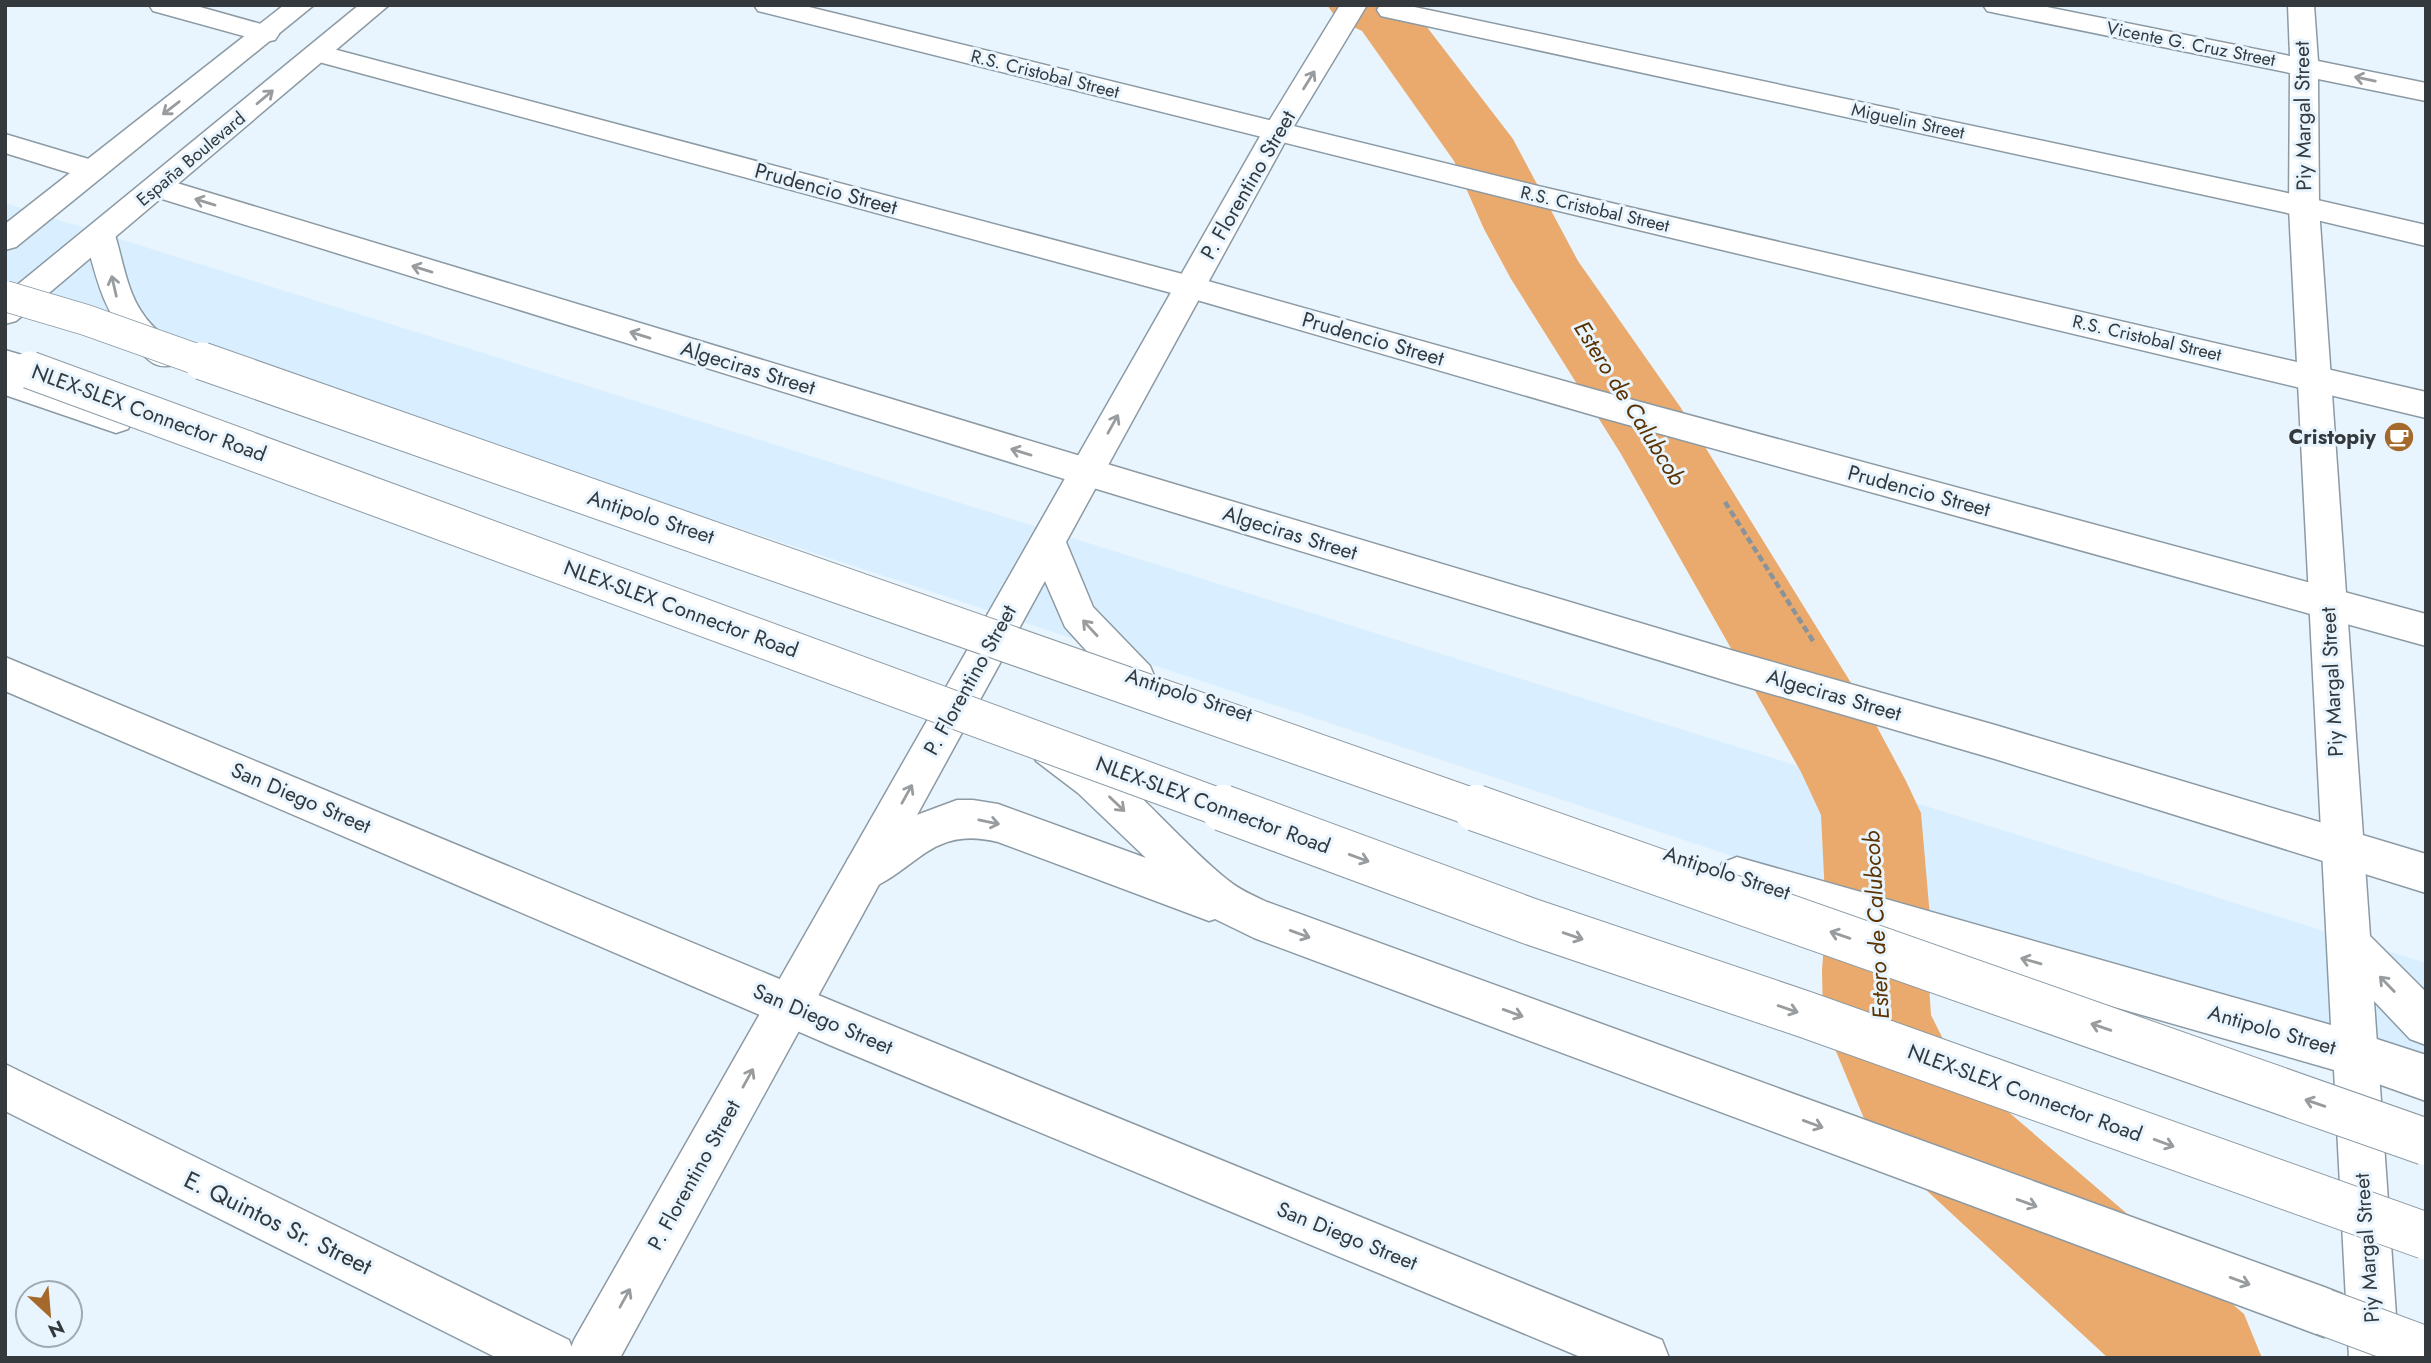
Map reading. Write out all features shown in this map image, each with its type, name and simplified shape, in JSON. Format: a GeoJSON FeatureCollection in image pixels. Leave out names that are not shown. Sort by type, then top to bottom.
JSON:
{"type":"FeatureCollection","features":[{"type":"Feature","properties":{"kind":"main road"},"geometry":{"type":"LineString","coordinates":[[162,5],[265,34]]}},
{"type":"Feature","properties":{"kind":"main road"},"geometry":{"type":"LineString","coordinates":[[5,240],[301,5]]}},
{"type":"Feature","properties":{"kind":"main road","name":"España Boulevard"},"geometry":{"type":"LineString","coordinates":[[5,313],[376,5]]}},
{"type":"Feature","properties":{"kind":"main road","name":"R.S. Cristobal Street"},"geometry":{"type":"LineString","coordinates":[[767,5],[1538,196],[2426,405]]}},
{"type":"Feature","properties":{"kind":"main road","name":"Vicente G. Cruz Street"},"geometry":{"type":"LineString","coordinates":[[1996,5],[2426,92]]}},
{"type":"Feature","properties":{"kind":"main road","name":"Piy Margal Street"},"geometry":{"type":"LineString","coordinates":[[2301,5],[2304,208],[2374,1358]]}},
{"type":"Feature","properties":{"kind":"main road","name":"Miguelin Street"},"geometry":{"type":"LineString","coordinates":[[1390,9],[2426,236]]}},
{"type":"Feature","properties":{"kind":"main road","name":"P. Florentino Street"},"geometry":{"type":"LineString","coordinates":[[592,1358],[1277,131],[1347,17]]}},
{"type":"Feature","properties":{"kind":"main road","name":"Prudencio Street"},"geometry":{"type":"LineString","coordinates":[[318,53],[1190,287],[1596,403],[2426,630]]}},
{"type":"Feature","properties":{"kind":"main road"},"geometry":{"type":"LineString","coordinates":[[5,143],[92,170]]}},
{"type":"Feature","properties":{"kind":"main road","name":"Algeciras Street"},"geometry":{"type":"LineString","coordinates":[[157,187],[1087,472],[1734,667],[1898,713],[2426,874]]}},
{"type":"Feature","properties":{"kind":"main road","name":"Antipolo Street"},"geometry":{"type":"LineString","coordinates":[[100,235],[116,295],[132,324],[163,356],[1797,896],[2355,1054],[2426,1078]]}},
{"type":"Feature","properties":{"kind":"main road"},"geometry":{"type":"LineString","coordinates":[[5,296],[112,330],[2426,1142]]}},
{"type":"Feature","properties":{"kind":"main road","name":"NLEX-SLEX Connector Road"},"geometry":{"type":"LineString","coordinates":[[5,362],[1516,916],[1816,1019],[2426,1236]]}},
{"type":"Feature","properties":{"kind":"main road"},"geometry":{"type":"LineString","coordinates":[[5,382],[956,706],[1035,741],[1064,758],[1092,780],[1215,896],[1254,918]]}},
{"type":"Feature","properties":{"kind":"main road"},"geometry":{"type":"LineString","coordinates":[[1048,542],[1078,616],[1136,678]]}},
{"type":"Feature","properties":{"kind":"main road","name":"San Diego Street"},"geometry":{"type":"LineString","coordinates":[[5,673],[789,1004],[1644,1358]]}},
{"type":"Feature","properties":{"kind":"main road"},"geometry":{"type":"LineString","coordinates":[[863,873],[905,843],[936,826],[968,817],[998,823],[2426,1350]]}},
{"type":"Feature","properties":{"kind":"main road"},"geometry":{"type":"LineString","coordinates":[[2348,944],[2426,1023]]}},
{"type":"Feature","properties":{"kind":"main road","name":"E. Quintos Sr. Street"},"geometry":{"type":"LineString","coordinates":[[5,1087],[551,1358]]}},
{"type":"Feature","properties":{"kind":"path"},"geometry":{"type":"LineString","coordinates":[[1725,502],[1818,649]]}},
{"type":"Feature","properties":{"kind":"shaded area"},"geometry":{"type":"Polygon","coordinates":[[[5,203],[2426,963],[2426,1085],[5,286],[5,203]]]}},
{"type":"Feature","properties":{"kind":"waterway","name":"Estero de Calubcob"},"geometry":{"type":"LineString","coordinates":[[1360,5],[1385,17],[1488,156],[1522,229],[1550,279],[1651,431],[1835,742],[1871,813],[1878,917],[1875,970],[1877,1020],[1910,1093],[1965,1149],[2200,1358]]}},
{"type":"Feature","properties":{"kind":"place","name":"Cristopiy"},"geometry":{"type":"Point","coordinates":[2399,437]}}]}
